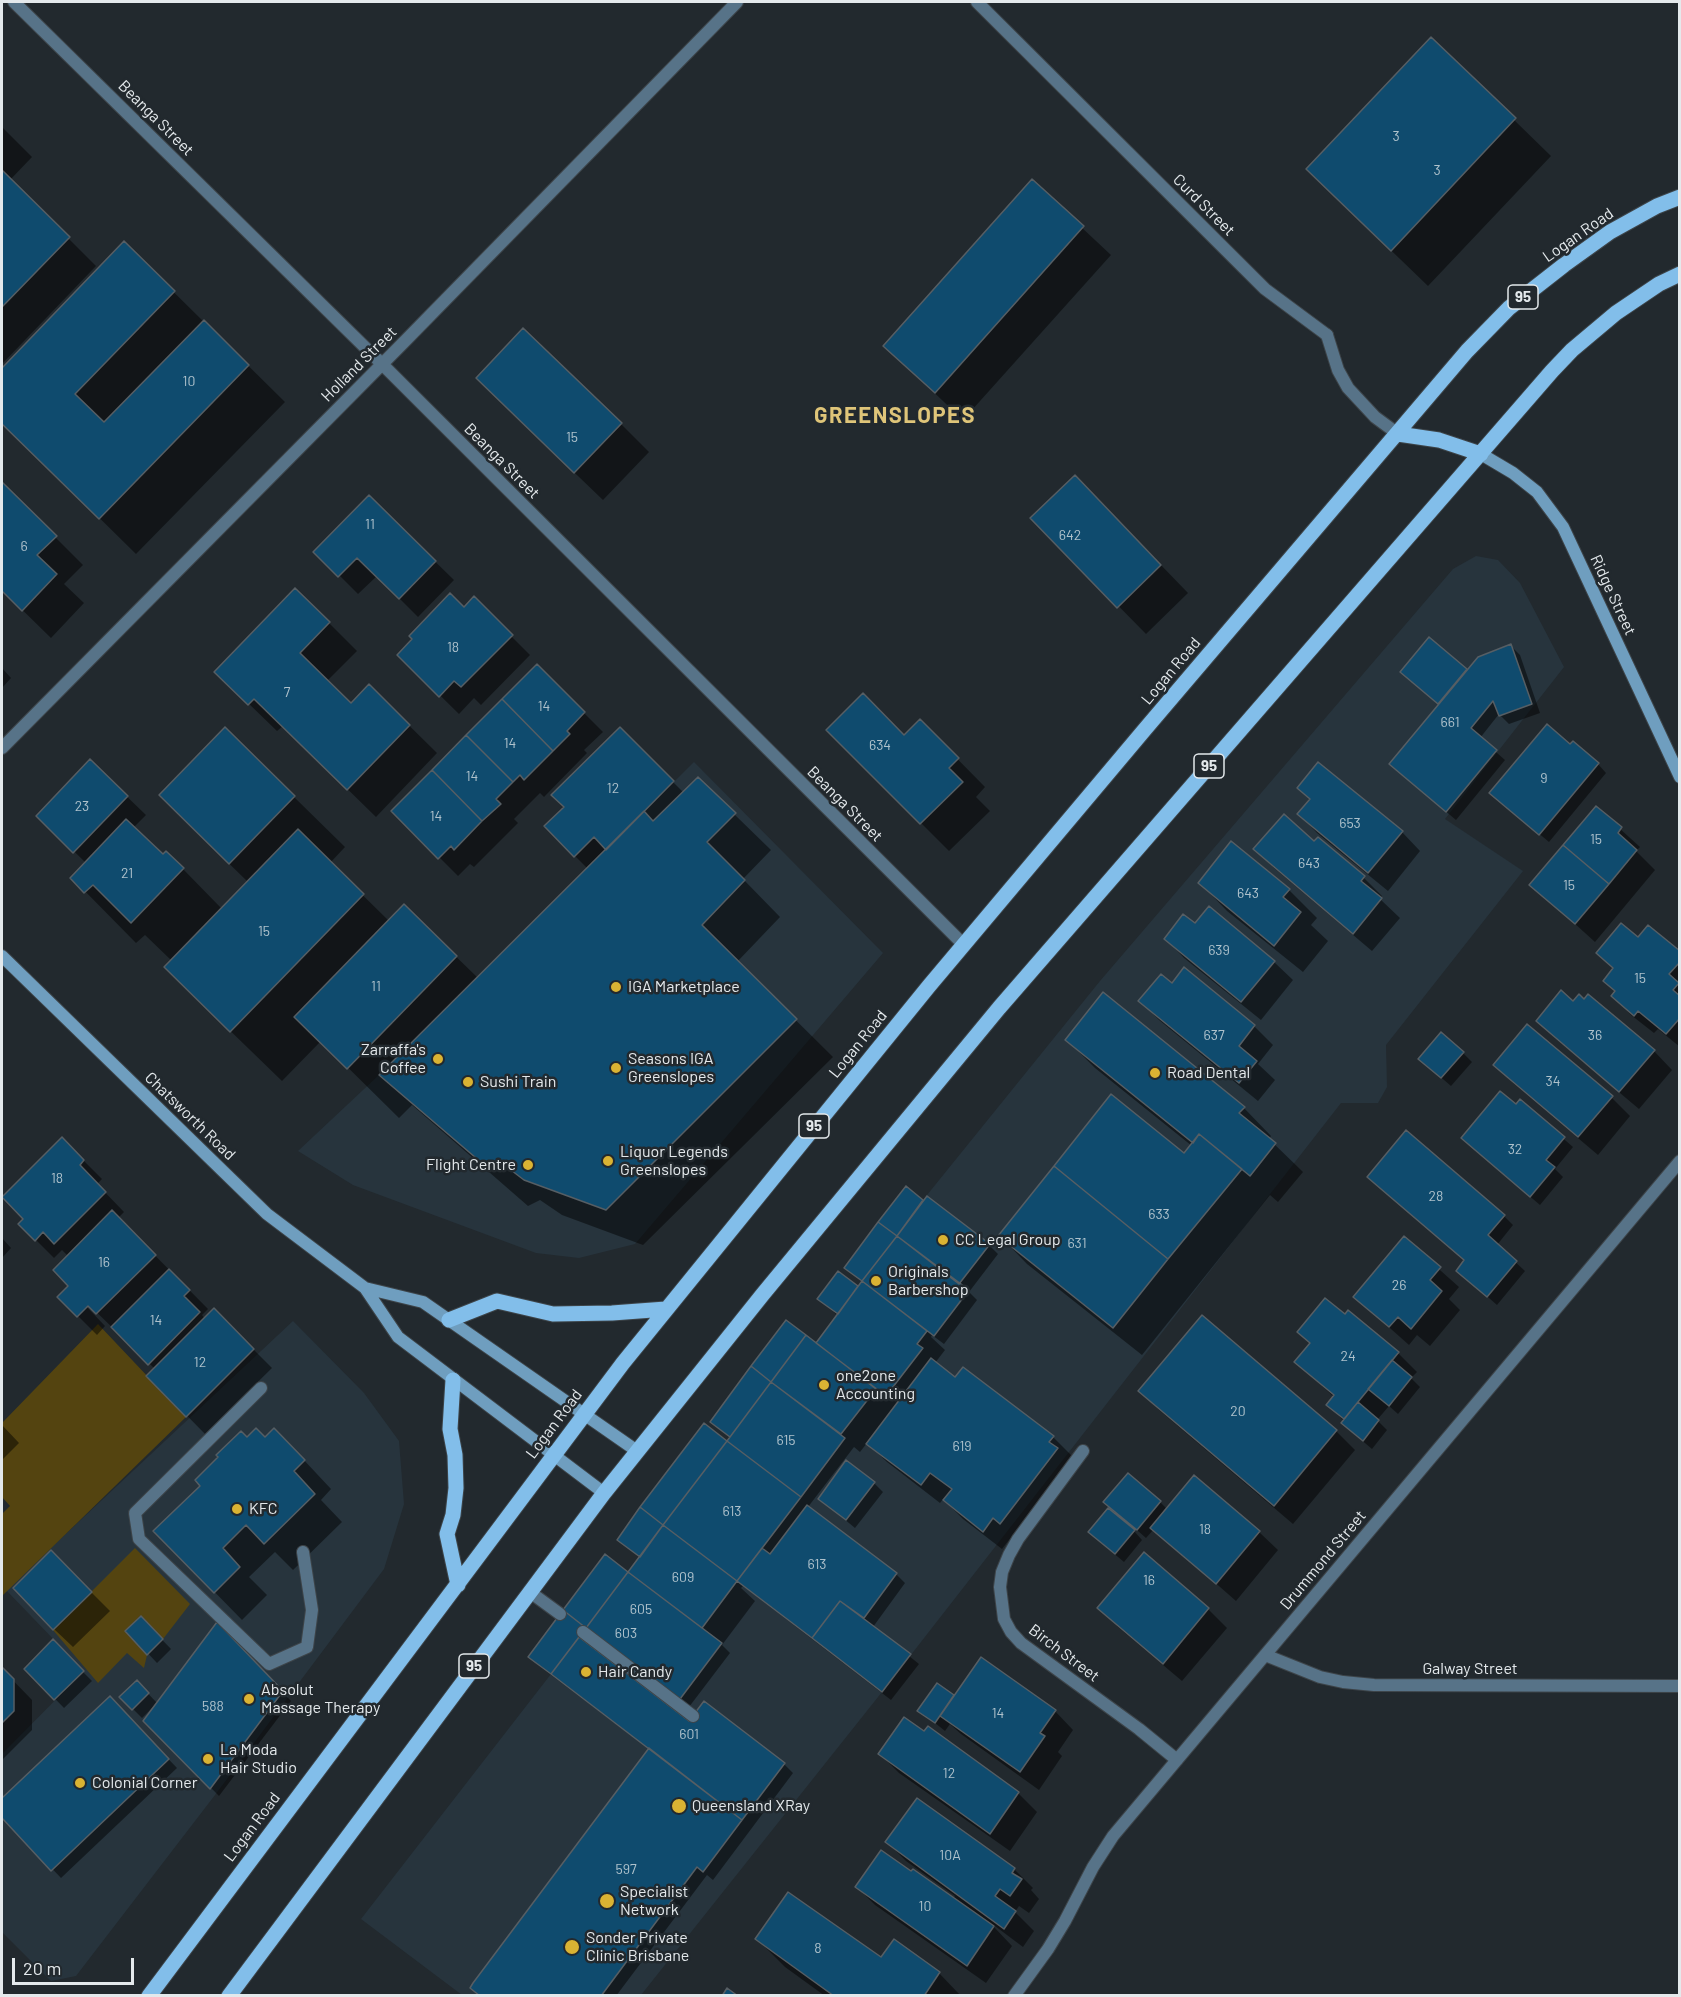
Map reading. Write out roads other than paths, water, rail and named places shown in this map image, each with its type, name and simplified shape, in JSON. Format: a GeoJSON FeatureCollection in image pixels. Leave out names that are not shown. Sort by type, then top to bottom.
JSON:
{"type":"FeatureCollection","features":[{"type":"Feature","properties":{"kind":"main road","name":"Logan Road"},"geometry":{"type":"LineString","coordinates":[[149,1995],[585,1413],[666,1309],[964,945],[1467,351],[1509,308],[1564,265],[1610,232],[1657,206],[1680,197]]}},
{"type":"Feature","properties":{"kind":"main road","name":"95"},"geometry":{"type":"LineString","coordinates":[[229,1995],[604,1493],[763,1294],[999,1008],[1572,350],[1616,313],[1659,284],[1680,274]]}},
{"type":"Feature","properties":{"kind":"main road"},"geometry":{"type":"LineString","coordinates":[[1398,434],[1438,440],[1481,454]]}},
{"type":"Feature","properties":{"kind":"main road","name":"Ridge Street"},"geometry":{"type":"LineString","coordinates":[[1481,454],[1513,473],[1537,492],[1563,527],[1680,777]]}},
{"type":"Feature","properties":{"kind":"main road","name":"Chatsworth Road"},"geometry":{"type":"LineString","coordinates":[[2,956],[267,1214],[365,1288],[398,1338],[604,1493]]}},
{"type":"Feature","properties":{"kind":"main road","name":"Chatsworth Road"},"geometry":{"type":"LineString","coordinates":[[365,1288],[423,1302],[637,1451]]}},
{"type":"Feature","properties":{"kind":"main road"},"geometry":{"type":"LineString","coordinates":[[449,1320],[497,1301],[553,1314],[666,1309]]}},
{"type":"Feature","properties":{"kind":"main road"},"geometry":{"type":"LineString","coordinates":[[453,1380],[450,1430],[455,1455],[456,1488],[453,1515],[447,1534],[458,1585]]}},
{"type":"Feature","properties":{"kind":"street","name":"Beanga Street"},"geometry":{"type":"LineString","coordinates":[[14,2],[382,364],[964,945]]}},
{"type":"Feature","properties":{"kind":"street","name":"Holland Street"},"geometry":{"type":"LineString","coordinates":[[2,748],[737,2]]}},
{"type":"Feature","properties":{"kind":"street","name":"Curd Street"},"geometry":{"type":"LineString","coordinates":[[977,2],[1265,289],[1327,335],[1338,370],[1348,388],[1375,417],[1398,434]]}},
{"type":"Feature","properties":{"kind":"street","name":"Drummond Street"},"geometry":{"type":"LineString","coordinates":[[1014,1995],[1060,1930],[1093,1867],[1113,1836],[1680,1161]]}},
{"type":"Feature","properties":{"kind":"street"},"geometry":{"type":"LineString","coordinates":[[261,1388],[135,1513],[139,1539],[269,1664],[307,1647],[312,1610],[303,1552]]}},
{"type":"Feature","properties":{"kind":"street","name":"Birch Street"},"geometry":{"type":"LineString","coordinates":[[1083,1451],[1018,1539],[1009,1555],[1002,1572],[1000,1587],[1004,1619],[1011,1632],[1021,1643],[1177,1760]]}},
{"type":"Feature","properties":{"kind":"street"},"geometry":{"type":"LineString","coordinates":[[530,1592],[560,1614]]}},
{"type":"Feature","properties":{"kind":"street"},"geometry":{"type":"LineString","coordinates":[[583,1632],[693,1716]]}},
{"type":"Feature","properties":{"kind":"street","name":"Galway Street"},"geometry":{"type":"LineString","coordinates":[[1265,1655],[1320,1677],[1363,1684],[1680,1686]]}},
{"type":"Feature","properties":{"kind":"place","name":"IGA Marketplace"},"geometry":{"type":"Point","coordinates":[616,987]}},
{"type":"Feature","properties":{"kind":"place","name":"Zarraffa's Coffee"},"geometry":{"type":"Point","coordinates":[438,1059]}},
{"type":"Feature","properties":{"kind":"place","name":"Seasons IGA Greenslopes"},"geometry":{"type":"Point","coordinates":[616,1068]}},
{"type":"Feature","properties":{"kind":"place","name":"Road Dental"},"geometry":{"type":"Point","coordinates":[1155,1073]}},
{"type":"Feature","properties":{"kind":"place","name":"Sushi Train"},"geometry":{"type":"Point","coordinates":[468,1082]}},
{"type":"Feature","properties":{"kind":"place","name":"Liquor Legends Greenslopes"},"geometry":{"type":"Point","coordinates":[608,1161]}},
{"type":"Feature","properties":{"kind":"place","name":"Flight Centre"},"geometry":{"type":"Point","coordinates":[528,1165]}},
{"type":"Feature","properties":{"kind":"place","name":"CC Legal Group"},"geometry":{"type":"Point","coordinates":[943,1240]}},
{"type":"Feature","properties":{"kind":"place","name":"Originals Barbershop"},"geometry":{"type":"Point","coordinates":[876,1281]}},
{"type":"Feature","properties":{"kind":"place","name":"one2one Accounting"},"geometry":{"type":"Point","coordinates":[824,1385]}},
{"type":"Feature","properties":{"kind":"place","name":"KFC"},"geometry":{"type":"Point","coordinates":[237,1509]}},
{"type":"Feature","properties":{"kind":"place","name":"Hair Candy"},"geometry":{"type":"Point","coordinates":[586,1672]}},
{"type":"Feature","properties":{"kind":"place","name":"Absolut Massage Therapy"},"geometry":{"type":"Point","coordinates":[249,1699]}},
{"type":"Feature","properties":{"kind":"place","name":"La Moda Hair Studio"},"geometry":{"type":"Point","coordinates":[208,1759]}},
{"type":"Feature","properties":{"kind":"place","name":"Colonial Corner"},"geometry":{"type":"Point","coordinates":[80,1783]}},
{"type":"Feature","properties":{"kind":"place","name":"Queensland XRay"},"geometry":{"type":"Point","coordinates":[679,1806]}},
{"type":"Feature","properties":{"kind":"place","name":"Specialist Network"},"geometry":{"type":"Point","coordinates":[607,1901]}},
{"type":"Feature","properties":{"kind":"place","name":"Sonder Private Clinic Brisbane"},"geometry":{"type":"Point","coordinates":[572,1947]}},
{"type":"Feature","properties":{"kind":"district","name":"GREENSLOPES"},"geometry":{"type":"Point","coordinates":[895,416]}}]}
